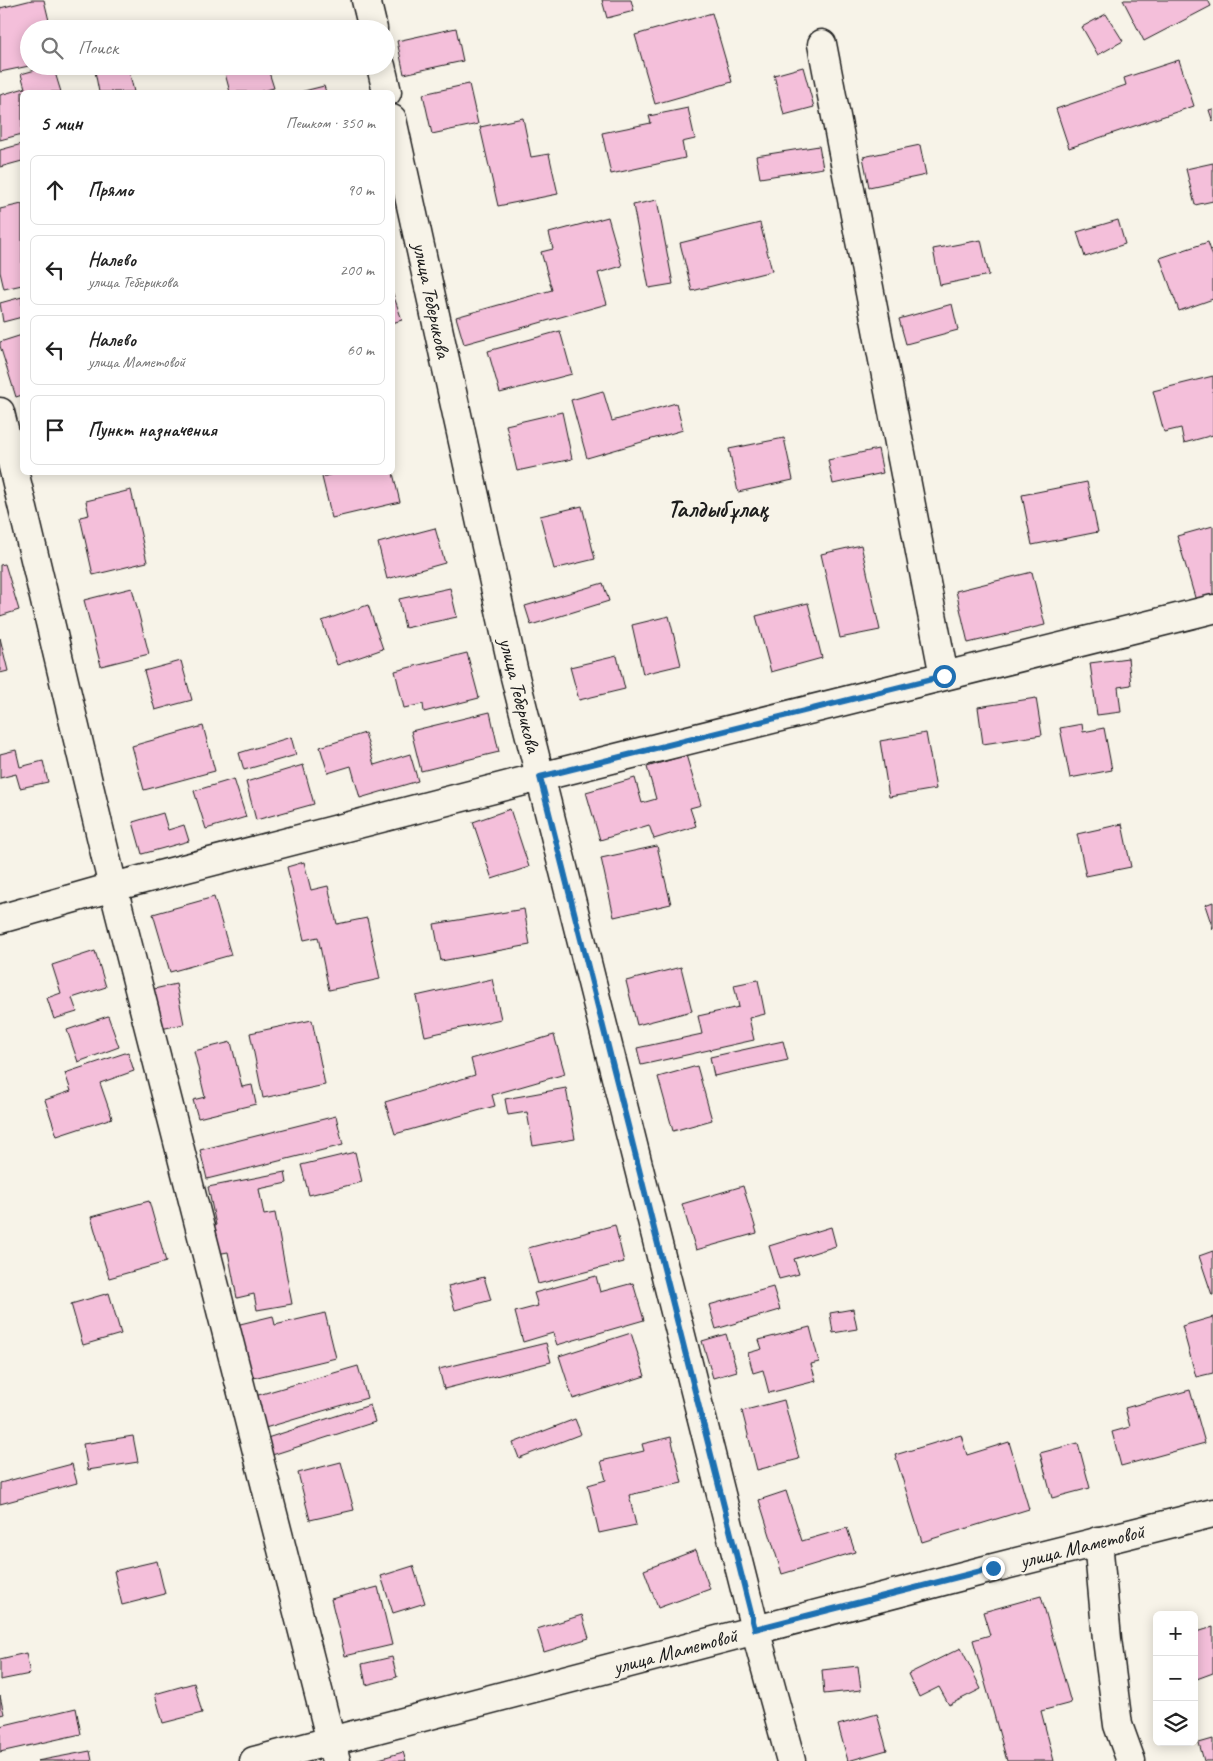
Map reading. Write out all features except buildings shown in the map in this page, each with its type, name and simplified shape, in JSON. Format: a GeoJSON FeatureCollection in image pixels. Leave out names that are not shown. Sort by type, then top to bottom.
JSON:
{"type":"FeatureCollection","features":[{"type":"Feature","properties":{"kind":"street"},"geometry":{"type":"LineString","coordinates":[[366,0],[371,20]]}},
{"type":"Feature","properties":{"kind":"street"},"geometry":{"type":"LineString","coordinates":[[822,44],[944,676]]}},
{"type":"Feature","properties":{"kind":"street"},"geometry":{"type":"LineString","coordinates":[[383,75],[387,90]]}},
{"type":"Feature","properties":{"kind":"street","name":"улица Теберикова"},"geometry":{"type":"LineString","coordinates":[[395,133],[513,670],[755,1629],[791,1761]]}},
{"type":"Feature","properties":{"kind":"street"},"geometry":{"type":"LineString","coordinates":[[0,412],[113,887],[334,1751]]}},
{"type":"Feature","properties":{"kind":"street"},"geometry":{"type":"LineString","coordinates":[[0,919],[113,887],[540,777],[1213,609]]}},
{"type":"Feature","properties":{"kind":"street","name":"улица Маметовой"},"geometry":{"type":"LineString","coordinates":[[254,1761],[334,1751],[755,1629],[1213,1513]]}},
{"type":"Feature","properties":{"kind":"street"},"geometry":{"type":"LineString","coordinates":[[1098,1541],[1106,1639],[1118,1725],[1131,1761]]}},
{"type":"Feature","properties":{"kind":"district","name":"Талдыбұлақ"},"geometry":{"type":"Point","coordinates":[718,509]}},
{"type":"Feature","properties":{"kind":"route"},"geometry":{"type":"LineString","coordinates":[[944,676],[540,777],[755,1629],[993,1568]]}}]}
